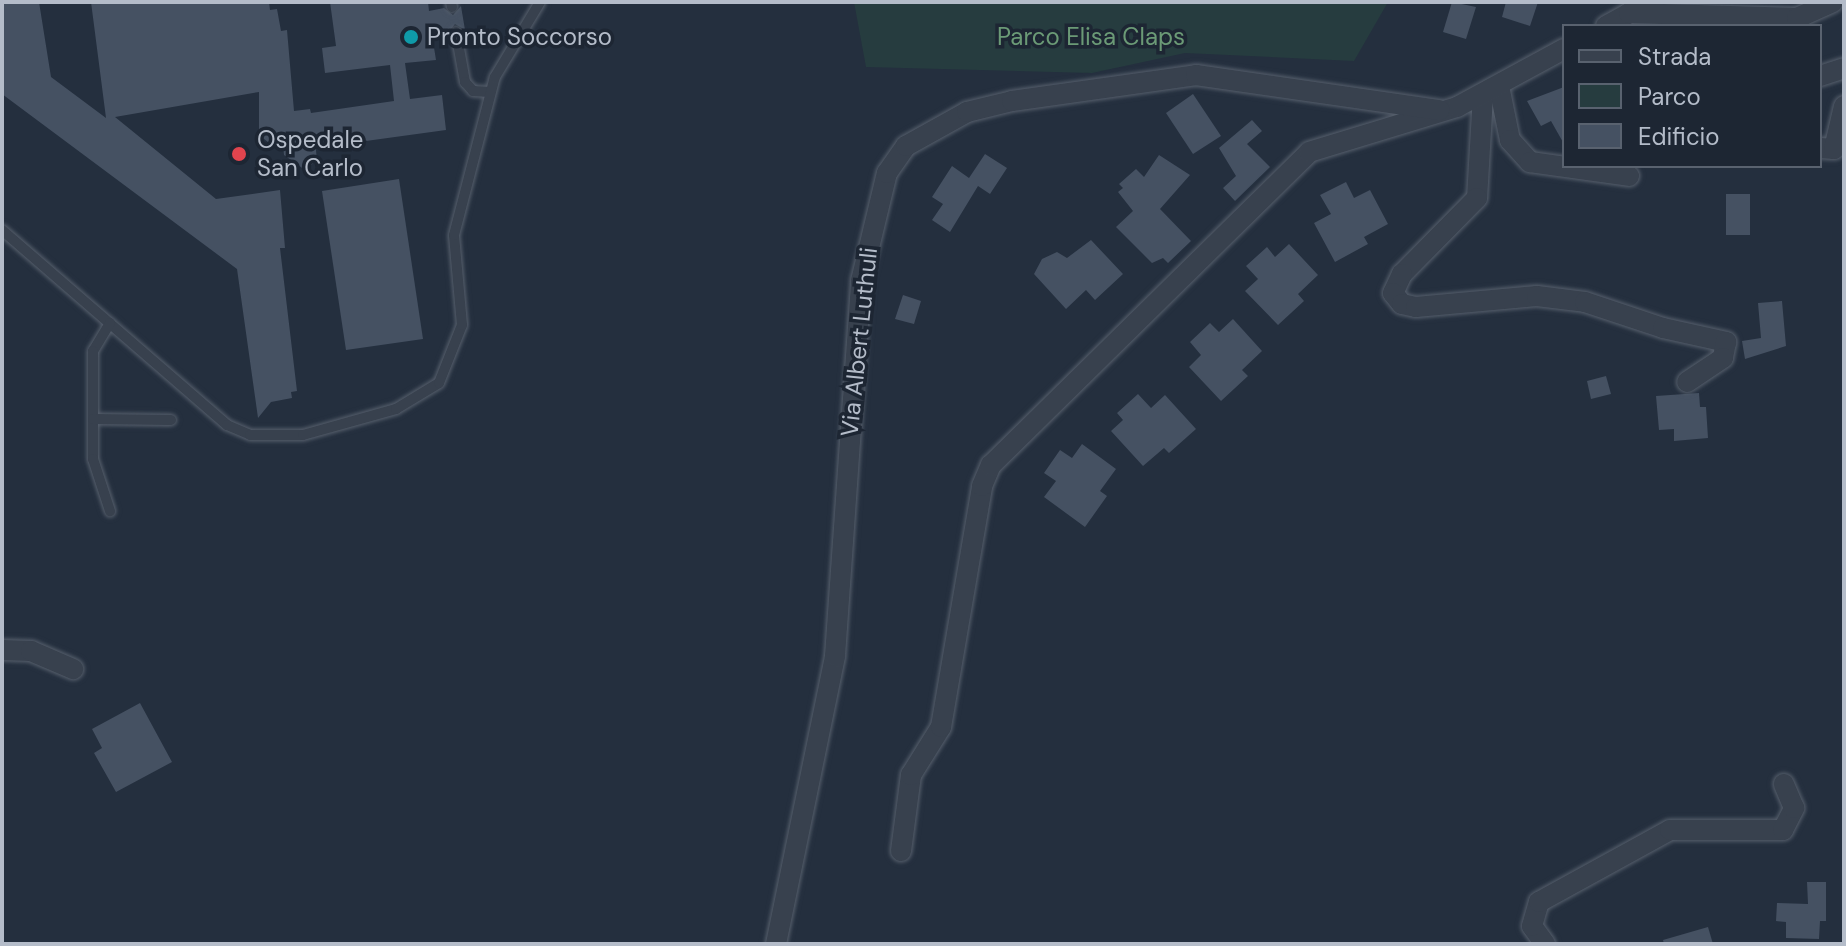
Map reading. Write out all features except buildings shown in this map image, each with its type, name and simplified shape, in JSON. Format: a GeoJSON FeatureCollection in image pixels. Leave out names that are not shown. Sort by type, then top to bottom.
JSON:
{"type":"FeatureCollection","features":[{"type":"Feature","properties":{"kind":"street"},"geometry":{"type":"LineString","coordinates":[[1610,24],[1629,13],[1797,18],[1833,2]]}},
{"type":"Feature","properties":{"kind":"street","name":"Via Albert Luthuli"},"geometry":{"type":"LineString","coordinates":[[901,851],[911,775],[941,727],[982,486],[991,465],[1295,163],[1323,145],[1491,91],[1562,50]]}},
{"type":"Feature","properties":{"kind":"street"},"geometry":{"type":"LineString","coordinates":[[1822,75],[1844,68]]}},
{"type":"Feature","properties":{"kind":"street","name":"Via Albert Luthuli"},"geometry":{"type":"LineString","coordinates":[[776,944],[835,656],[861,281],[887,173],[906,146],[967,112],[1012,101],[1196,75],[1439,110]]}},
{"type":"Feature","properties":{"kind":"street"},"geometry":{"type":"LineString","coordinates":[[1491,91],[1510,140],[1530,162],[1562,167]]}},
{"type":"Feature","properties":{"kind":"street"},"geometry":{"type":"LineString","coordinates":[[1491,91],[1477,198],[1402,274],[1393,293],[1402,304],[1416,307],[1537,296],[1585,302],[1663,328],[1726,342],[1723,358],[1687,382]]}},
{"type":"Feature","properties":{"kind":"street"},"geometry":{"type":"LineString","coordinates":[[1822,148],[1834,149],[1844,106]]}},
{"type":"Feature","properties":{"kind":"street"},"geometry":{"type":"LineString","coordinates":[[1572,168],[1629,176]]}},
{"type":"Feature","properties":{"kind":"street"},"geometry":{"type":"LineString","coordinates":[[2,650],[31,651],[73,669]]}},
{"type":"Feature","properties":{"kind":"street"},"geometry":{"type":"LineString","coordinates":[[1545,944],[1532,926],[1539,902],[1670,830],[1750,834],[1783,830],[1794,808],[1784,784]]}},
{"type":"Feature","properties":{"kind":"lane"},"geometry":{"type":"LineString","coordinates":[[2,230],[227,425],[250,435],[303,435],[396,409],[439,383],[462,325],[454,235],[490,92],[540,2]]}},
{"type":"Feature","properties":{"kind":"lane"},"geometry":{"type":"LineString","coordinates":[[456,32],[465,82],[473,91],[490,92]]}},
{"type":"Feature","properties":{"kind":"lane"},"geometry":{"type":"LineString","coordinates":[[110,323],[93,351],[93,459],[110,511]]}},
{"type":"Feature","properties":{"kind":"lane"},"geometry":{"type":"LineString","coordinates":[[93,419],[171,420]]}},
{"type":"Feature","properties":{"kind":"green space","name":"Parco Elisa Claps"},"geometry":{"type":"Polygon","coordinates":[[[854,2],[1388,2],[1354,61],[1185,53],[1092,73],[866,67],[854,2]]]}},
{"type":"Feature","properties":{"kind":"place","name":"Pronto Soccorso"},"geometry":{"type":"Point","coordinates":[411,37]}},
{"type":"Feature","properties":{"kind":"place","name":"Ospedale San Carlo"},"geometry":{"type":"Point","coordinates":[239,154]}}]}
